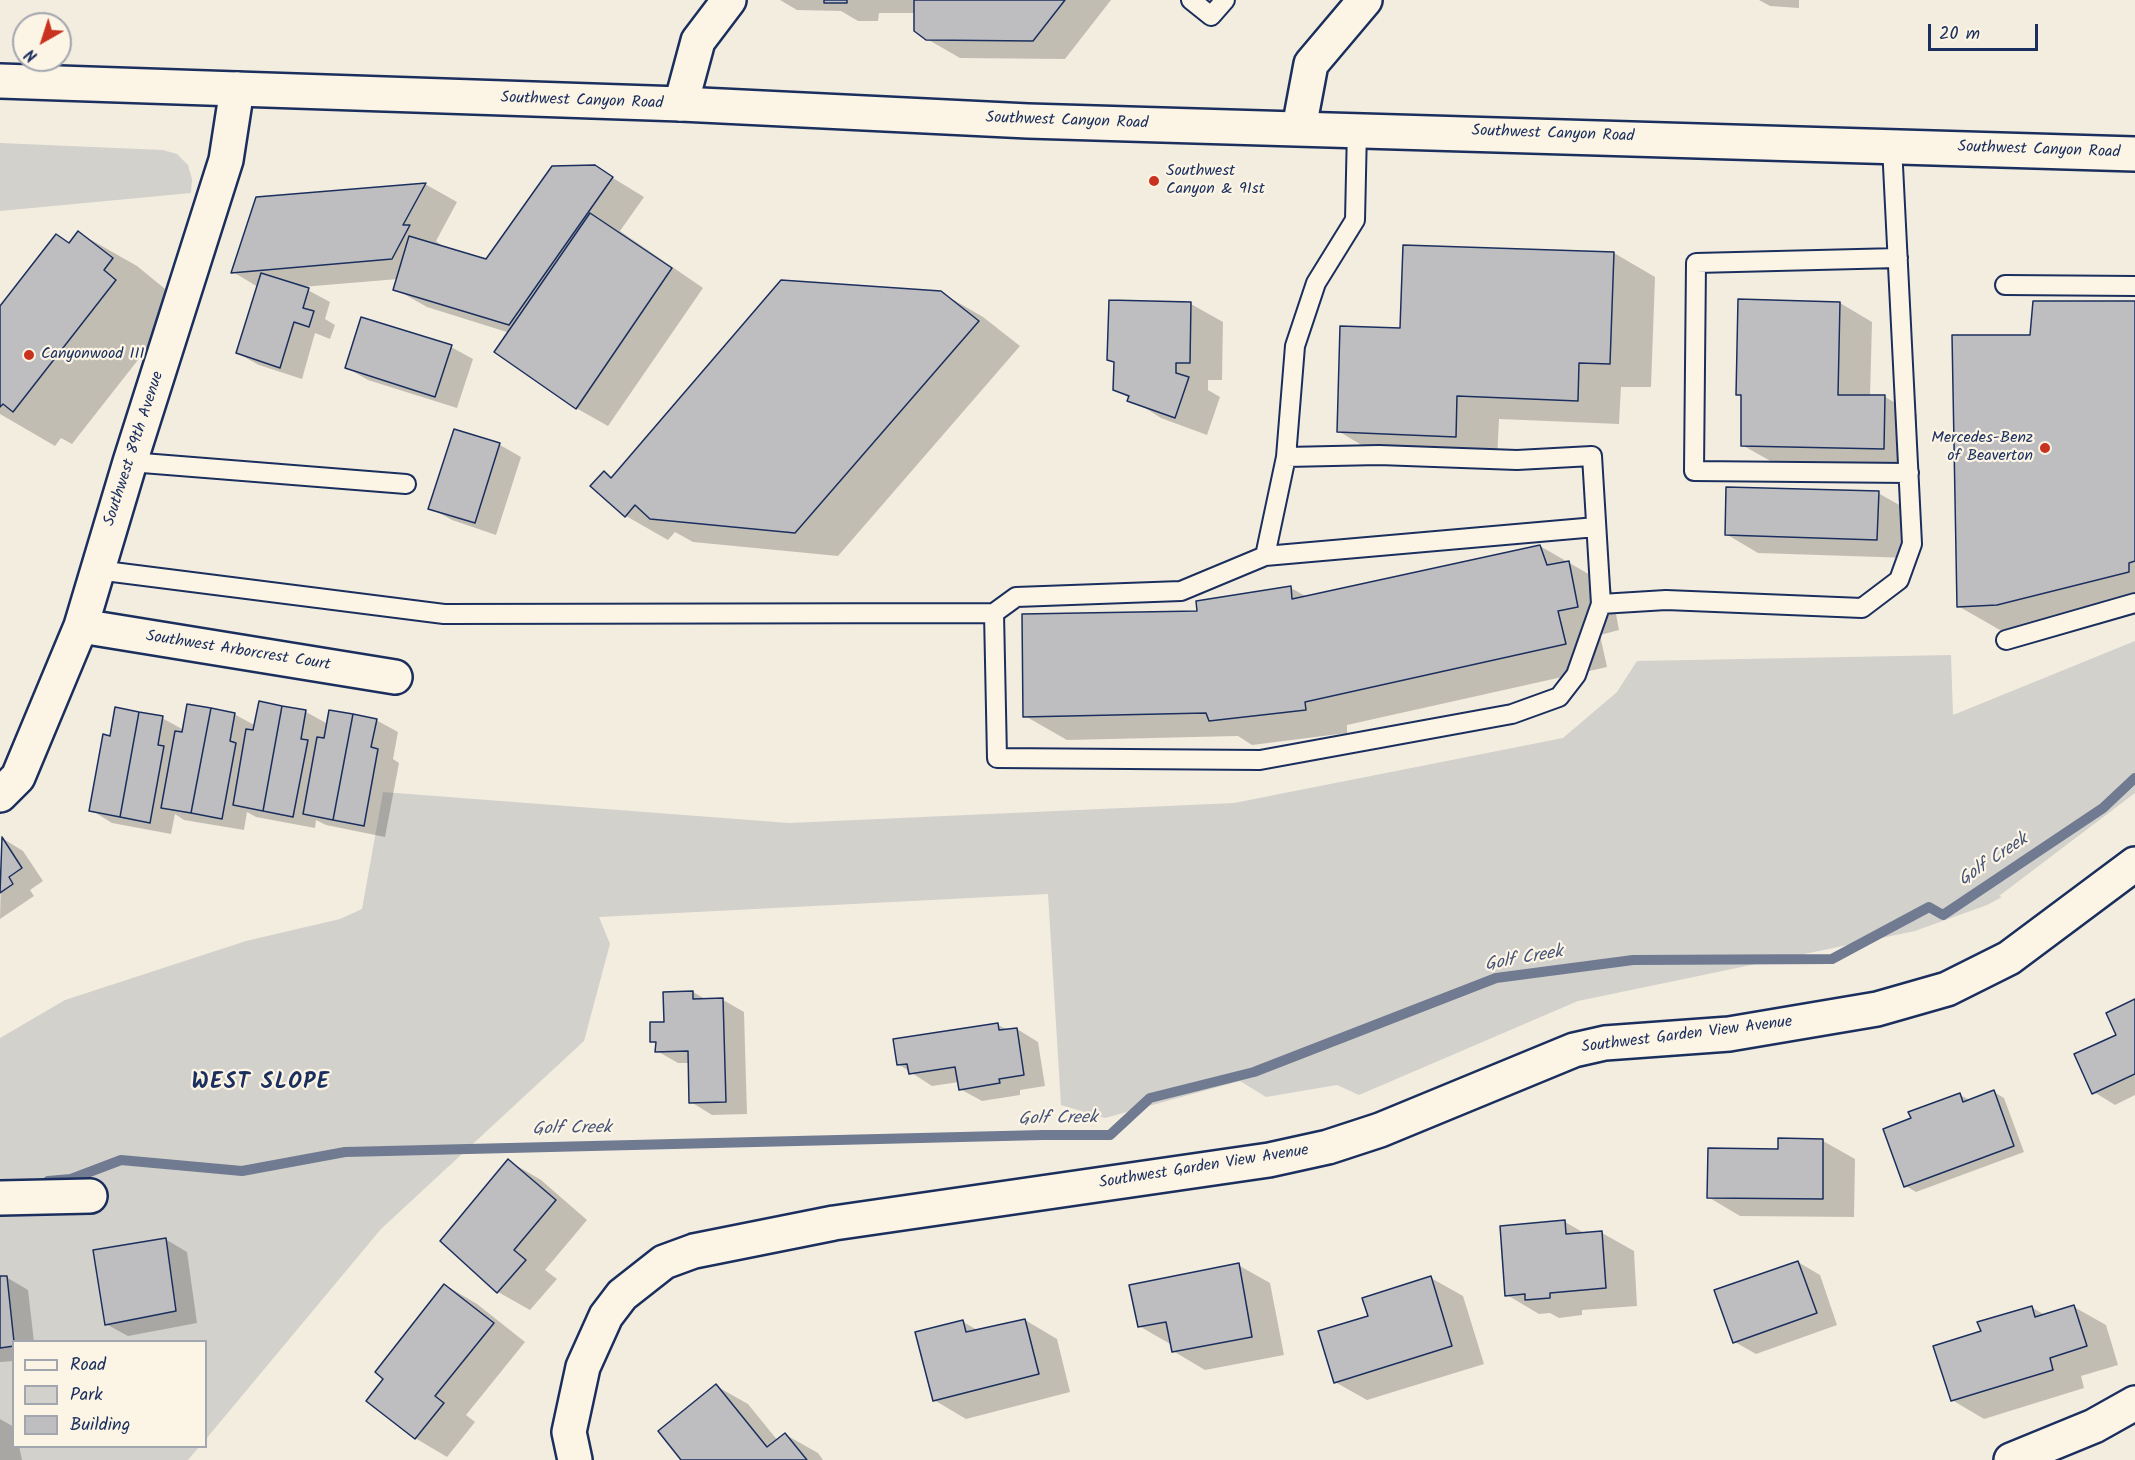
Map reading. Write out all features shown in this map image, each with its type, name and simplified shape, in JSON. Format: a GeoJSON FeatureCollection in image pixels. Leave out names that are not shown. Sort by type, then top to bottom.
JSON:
{"type":"FeatureCollection","features":[{"type":"Feature","properties":{"kind":"street"},"geometry":{"type":"LineString","coordinates":[[681,105],[698,41],[729,0]]}},
{"type":"Feature","properties":{"kind":"street"},"geometry":{"type":"LineString","coordinates":[[1299,128],[1311,64],[1365,0]]}},
{"type":"Feature","properties":{"kind":"street","name":"Southwest Canyon Road"},"geometry":{"type":"LineString","coordinates":[[0,81],[681,105],[1028,121],[1357,129],[2135,154]]}},
{"type":"Feature","properties":{"kind":"street","name":"Southwest 89th Avenue"},"geometry":{"type":"LineString","coordinates":[[0,795],[18,777],[81,626],[130,462],[226,160],[237,89]]}},
{"type":"Feature","properties":{"kind":"street","name":"Southwest Arborcrest Court"},"geometry":{"type":"LineString","coordinates":[[81,626],[395,677]]}},
{"type":"Feature","properties":{"kind":"street","name":"Southwest Garden View Avenue"},"geometry":{"type":"LineString","coordinates":[[576,1460],[569,1432],[583,1367],[606,1316],[622,1295],[664,1262],[694,1251],[834,1223],[1269,1160],[1329,1147],[1380,1130],[1574,1050],[1605,1043],[1729,1034],[1877,1009],[1947,989],[2009,958],[2135,864]]}},
{"type":"Feature","properties":{"kind":"street"},"geometry":{"type":"LineString","coordinates":[[0,1198],[90,1196]]}},
{"type":"Feature","properties":{"kind":"street"},"geometry":{"type":"LineString","coordinates":[[2011,1460],[2094,1426],[2135,1403]]}},
{"type":"Feature","properties":{"kind":"lane"},"geometry":{"type":"LineString","coordinates":[[1191,0],[1211,16],[1225,0]]}},
{"type":"Feature","properties":{"kind":"lane"},"geometry":{"type":"LineString","coordinates":[[1265,556],[1286,457],[1295,346],[1316,283],[1355,220],[1357,129]]}},
{"type":"Feature","properties":{"kind":"lane"},"geometry":{"type":"LineString","coordinates":[[1601,604],[1666,600],[1862,608],[1899,580],[1912,544],[1892,146]]}},
{"type":"Feature","properties":{"kind":"lane"},"geometry":{"type":"LineString","coordinates":[[1898,258],[1696,263],[1694,471],[1909,473]]}},
{"type":"Feature","properties":{"kind":"lane"},"geometry":{"type":"LineString","coordinates":[[2005,285],[2135,286]]}},
{"type":"Feature","properties":{"kind":"lane"},"geometry":{"type":"LineString","coordinates":[[994,613],[997,758],[1260,760],[1512,714],[1559,697],[1576,675],[1601,604],[1592,456],[1517,459],[1379,454],[1286,457]]}},
{"type":"Feature","properties":{"kind":"lane"},"geometry":{"type":"LineString","coordinates":[[130,462],[406,484]]}},
{"type":"Feature","properties":{"kind":"lane"},"geometry":{"type":"LineString","coordinates":[[97,570],[444,614],[994,613],[1016,597],[1181,591],[1265,556],[1596,527]]}},
{"type":"Feature","properties":{"kind":"lane"},"geometry":{"type":"LineString","coordinates":[[2006,640],[2135,603]]}},
{"type":"Feature","properties":{"kind":"green space"},"geometry":{"type":"Polygon","coordinates":[[[0,143],[163,150],[177,154],[188,165],[192,179],[191,193],[0,211],[0,143]]]}},
{"type":"Feature","properties":{"kind":"green space"},"geometry":{"type":"Polygon","coordinates":[[[2135,641],[2135,793],[1999,896],[2002,897],[1987,905],[1915,931],[1578,1001],[1359,1095],[1337,1085],[1266,1097],[1240,1081],[1105,1118],[1061,1105],[1048,894],[599,917],[610,944],[584,1041],[381,1229],[207,1438],[207,1340],[12,1340],[12,1448],[198,1448],[188,1460],[0,1460],[0,1038],[65,1000],[246,941],[340,919],[362,909],[383,792],[789,823],[1234,803],[1563,738],[1617,692],[1637,661],[1951,655],[1953,715],[2135,641]]]}},
{"type":"Feature","properties":{"kind":"building"},"geometry":{"type":"Polygon","coordinates":[[[824,0],[847,0],[847,3],[824,3],[824,0]]]}},
{"type":"Feature","properties":{"kind":"building"},"geometry":{"type":"Polygon","coordinates":[[[914,0],[1065,0],[1033,41],[926,40],[914,31],[914,0]]]}},
{"type":"Feature","properties":{"kind":"building"},"geometry":{"type":"Polygon","coordinates":[[[595,165],[613,177],[509,325],[393,290],[409,236],[486,259],[552,166],[595,165]]]}},
{"type":"Feature","properties":{"kind":"building"},"geometry":{"type":"Polygon","coordinates":[[[426,183],[403,225],[410,225],[392,259],[231,273],[256,197],[426,183]]]}},
{"type":"Feature","properties":{"kind":"building"},"geometry":{"type":"Polygon","coordinates":[[[590,213],[672,268],[576,409],[494,352],[590,213]]]}},
{"type":"Feature","properties":{"kind":"building","name":"Canyonwood III"},"geometry":{"type":"Polygon","coordinates":[[[78,231],[113,258],[104,270],[116,280],[13,412],[3,404],[0,407],[0,306],[56,234],[69,243],[78,231]]]}},
{"type":"Feature","properties":{"kind":"building"},"geometry":{"type":"Polygon","coordinates":[[[1403,245],[1614,252],[1610,364],[1579,363],[1578,401],[1457,396],[1456,437],[1337,432],[1340,326],[1400,328],[1403,245]]]}},
{"type":"Feature","properties":{"kind":"building"},"geometry":{"type":"Polygon","coordinates":[[[261,273],[309,288],[303,308],[314,311],[309,327],[294,322],[280,368],[236,353],[261,273]]]}},
{"type":"Feature","properties":{"kind":"building"},"geometry":{"type":"Polygon","coordinates":[[[781,280],[941,291],[979,321],[795,533],[650,519],[635,505],[625,517],[590,486],[604,471],[611,478],[781,280]]]}},
{"type":"Feature","properties":{"kind":"building"},"geometry":{"type":"Polygon","coordinates":[[[1738,299],[1840,302],[1838,395],[1885,395],[1884,449],[1741,446],[1741,395],[1736,395],[1738,299]]]}},
{"type":"Feature","properties":{"kind":"building"},"geometry":{"type":"Polygon","coordinates":[[[1109,300],[1191,302],[1190,363],[1176,363],[1176,373],[1189,377],[1175,418],[1127,401],[1129,396],[1113,390],[1114,362],[1107,360],[1109,300]]]}},
{"type":"Feature","properties":{"kind":"building","name":"Mercedes-Benz of Beaverton"},"geometry":{"type":"Polygon","coordinates":[[[2033,301],[2135,301],[2135,561],[2129,563],[2129,572],[1997,605],[1957,607],[1952,335],[2030,335],[2033,301]]]}},
{"type":"Feature","properties":{"kind":"building"},"geometry":{"type":"Polygon","coordinates":[[[361,317],[452,345],[435,397],[345,368],[361,317]]]}},
{"type":"Feature","properties":{"kind":"building"},"geometry":{"type":"Polygon","coordinates":[[[454,429],[500,443],[475,523],[428,509],[454,429]]]}},
{"type":"Feature","properties":{"kind":"building"},"geometry":{"type":"Polygon","coordinates":[[[1726,487],[1879,491],[1877,540],[1725,535],[1726,487]]]}},
{"type":"Feature","properties":{"kind":"building"},"geometry":{"type":"Polygon","coordinates":[[[1540,545],[1547,565],[1569,561],[1578,607],[1558,611],[1566,644],[1305,702],[1306,710],[1209,721],[1206,713],[1023,717],[1022,614],[1197,611],[1196,601],[1291,586],[1292,599],[1540,545]]]}},
{"type":"Feature","properties":{"kind":"building"},"geometry":{"type":"Polygon","coordinates":[[[259,701],[282,706],[263,811],[233,805],[246,729],[253,730],[259,701]]]}},
{"type":"Feature","properties":{"kind":"building"},"geometry":{"type":"Polygon","coordinates":[[[187,704],[211,708],[191,813],[161,808],[175,731],[182,732],[187,704]]]}},
{"type":"Feature","properties":{"kind":"building"},"geometry":{"type":"Polygon","coordinates":[[[282,706],[306,710],[301,739],[308,740],[293,817],[263,811],[282,706]]]}},
{"type":"Feature","properties":{"kind":"building"},"geometry":{"type":"Polygon","coordinates":[[[115,707],[139,712],[120,817],[89,811],[103,734],[110,736],[115,707]]]}},
{"type":"Feature","properties":{"kind":"building"},"geometry":{"type":"Polygon","coordinates":[[[211,708],[235,713],[230,741],[236,743],[222,819],[191,813],[211,708]]]}},
{"type":"Feature","properties":{"kind":"building"},"geometry":{"type":"Polygon","coordinates":[[[329,710],[353,714],[333,820],[303,814],[317,737],[324,738],[329,710]]]}},
{"type":"Feature","properties":{"kind":"building"},"geometry":{"type":"Polygon","coordinates":[[[139,712],[163,716],[158,745],[164,746],[150,823],[120,817],[139,712]]]}},
{"type":"Feature","properties":{"kind":"building"},"geometry":{"type":"Polygon","coordinates":[[[353,714],[377,719],[371,747],[378,749],[364,826],[333,820],[353,714]]]}},
{"type":"Feature","properties":{"kind":"building"},"geometry":{"type":"Polygon","coordinates":[[[2,837],[22,868],[9,877],[13,884],[0,893],[2,837]]]}},
{"type":"Feature","properties":{"kind":"building"},"geometry":{"type":"Polygon","coordinates":[[[693,991],[693,999],[723,998],[726,1102],[689,1103],[688,1051],[655,1052],[656,1042],[650,1042],[650,1022],[664,1022],[663,992],[693,991]]]}},
{"type":"Feature","properties":{"kind":"building"},"geometry":{"type":"Polygon","coordinates":[[[2135,999],[2135,1074],[2092,1094],[2074,1054],[2116,1035],[2106,1013],[2135,999]]]}},
{"type":"Feature","properties":{"kind":"building"},"geometry":{"type":"Polygon","coordinates":[[[998,1023],[999,1030],[1017,1028],[1024,1075],[999,1079],[1000,1083],[959,1090],[955,1067],[909,1074],[907,1064],[897,1065],[893,1039],[998,1023]]]}},
{"type":"Feature","properties":{"kind":"building"},"geometry":{"type":"Polygon","coordinates":[[[1994,1090],[2014,1146],[1904,1187],[1883,1129],[1911,1118],[1908,1112],[1960,1093],[1963,1102],[1994,1090]]]}},
{"type":"Feature","properties":{"kind":"building"},"geometry":{"type":"Polygon","coordinates":[[[1778,1138],[1823,1139],[1823,1199],[1707,1198],[1708,1148],[1778,1149],[1778,1138]]]}},
{"type":"Feature","properties":{"kind":"building"},"geometry":{"type":"Polygon","coordinates":[[[508,1159],[556,1200],[514,1250],[526,1260],[497,1293],[440,1241],[508,1159]]]}},
{"type":"Feature","properties":{"kind":"building"},"geometry":{"type":"Polygon","coordinates":[[[1565,1220],[1566,1234],[1602,1231],[1606,1288],[1550,1293],[1550,1298],[1525,1300],[1525,1294],[1505,1296],[1500,1226],[1565,1220]]]}},
{"type":"Feature","properties":{"kind":"building"},"geometry":{"type":"Polygon","coordinates":[[[166,1238],[176,1311],[105,1325],[93,1250],[166,1238]]]}},
{"type":"Feature","properties":{"kind":"building"},"geometry":{"type":"Polygon","coordinates":[[[1798,1261],[1817,1313],[1733,1343],[1714,1290],[1798,1261]]]}},
{"type":"Feature","properties":{"kind":"building"},"geometry":{"type":"Polygon","coordinates":[[[1239,1263],[1252,1337],[1172,1352],[1166,1322],[1138,1327],[1129,1285],[1239,1263]]]}},
{"type":"Feature","properties":{"kind":"building"},"geometry":{"type":"Polygon","coordinates":[[[0,1276],[7,1276],[13,1340],[12,1346],[0,1348],[0,1276]]]}},
{"type":"Feature","properties":{"kind":"building"},"geometry":{"type":"Polygon","coordinates":[[[1431,1276],[1452,1346],[1334,1383],[1318,1331],[1368,1316],[1362,1298],[1431,1276]]]}},
{"type":"Feature","properties":{"kind":"building"},"geometry":{"type":"Polygon","coordinates":[[[444,1284],[494,1323],[435,1396],[444,1403],[415,1439],[366,1401],[383,1379],[375,1372],[444,1284]]]}},
{"type":"Feature","properties":{"kind":"building"},"geometry":{"type":"Polygon","coordinates":[[[2074,1305],[2087,1346],[2050,1358],[2053,1370],[1951,1401],[1933,1346],[1981,1331],[1977,1322],[2032,1306],[2035,1317],[2074,1305]]]}},
{"type":"Feature","properties":{"kind":"building"},"geometry":{"type":"Polygon","coordinates":[[[1025,1319],[1039,1374],[933,1401],[915,1332],[963,1320],[966,1332],[1025,1319]]]}},
{"type":"Feature","properties":{"kind":"building"},"geometry":{"type":"Polygon","coordinates":[[[716,1384],[767,1447],[785,1433],[807,1460],[681,1460],[658,1431],[716,1384]]]}},
{"type":"Feature","properties":{"kind":"waterway","name":"Golf Creek"},"geometry":{"type":"LineString","coordinates":[[48,1181],[71,1179],[121,1160],[242,1171],[345,1152],[1110,1135],[1150,1098],[1254,1072],[1496,978],[1633,960],[1832,959],[1929,907],[1943,915],[2103,808],[2135,778]]}},
{"type":"Feature","properties":{"kind":"place","name":"Southwest Canyon & 91st"},"geometry":{"type":"Point","coordinates":[1154,181]}},
{"type":"Feature","properties":{"kind":"place","name":"Canyonwood III"},"geometry":{"type":"Point","coordinates":[29,355]}},
{"type":"Feature","properties":{"kind":"place","name":"Mercedes-Benz of Beaverton"},"geometry":{"type":"Point","coordinates":[2045,448]}},
{"type":"Feature","properties":{"kind":"district","name":"WEST SLOPE"},"geometry":{"type":"Point","coordinates":[261,1084]}}]}
